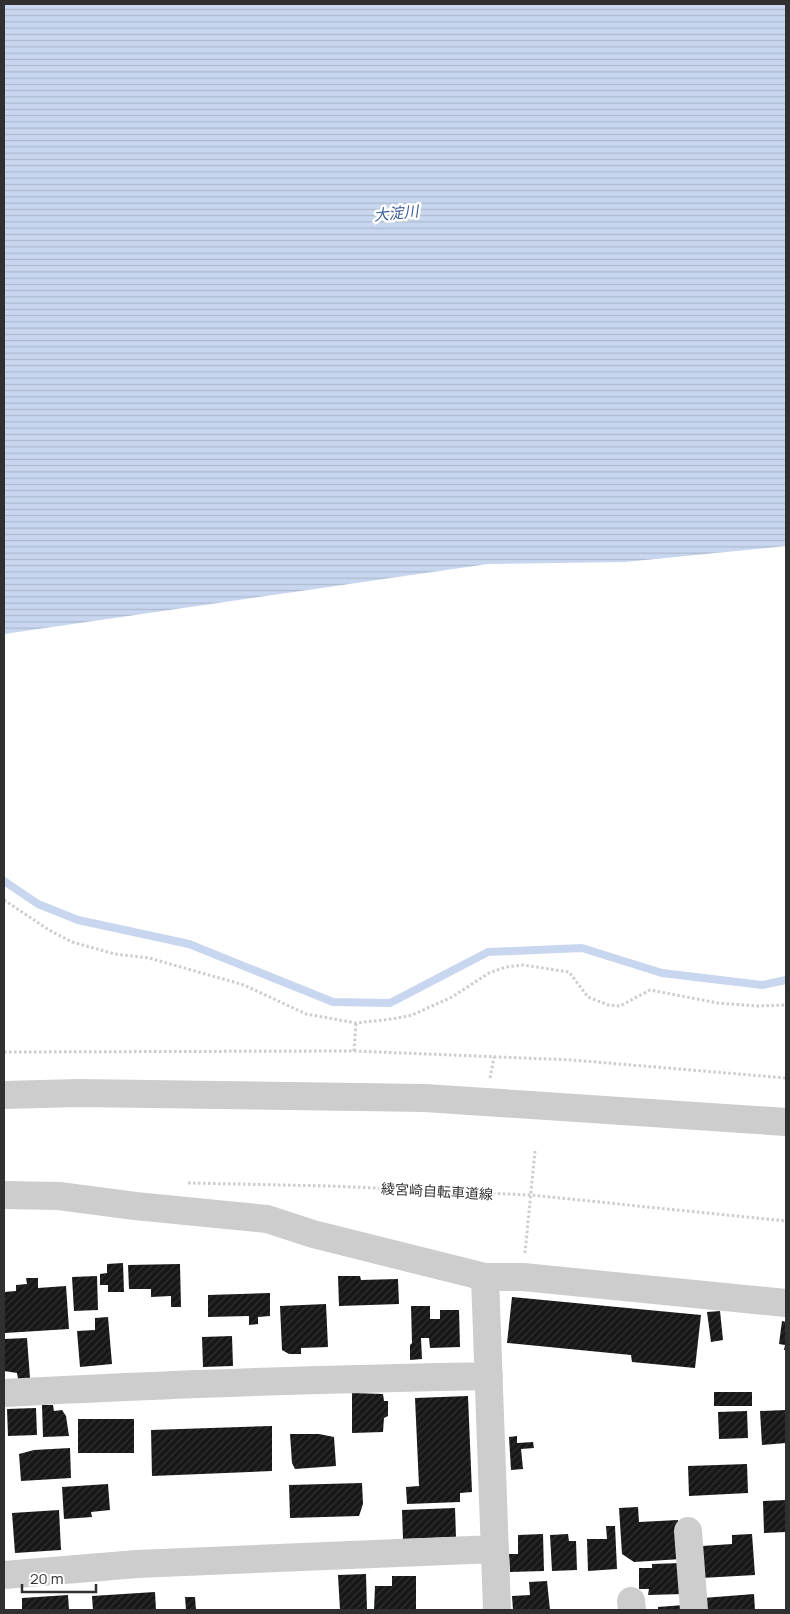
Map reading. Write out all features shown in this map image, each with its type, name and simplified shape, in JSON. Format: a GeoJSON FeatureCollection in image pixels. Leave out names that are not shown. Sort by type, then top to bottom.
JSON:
{"type":"FeatureCollection","features":[{"type":"Feature","properties":{"kind":"street"},"geometry":{"type":"LineString","coordinates":[[4,1095],[78,1093],[425,1098],[786,1122]]}},
{"type":"Feature","properties":{"kind":"street"},"geometry":{"type":"LineString","coordinates":[[4,1195],[59,1196],[134,1206],[267,1219],[314,1234],[485,1277],[523,1277],[786,1303]]}},
{"type":"Feature","properties":{"kind":"street"},"geometry":{"type":"LineString","coordinates":[[485,1277],[498,1610]]}},
{"type":"Feature","properties":{"kind":"street"},"geometry":{"type":"LineString","coordinates":[[4,1393],[211,1382],[489,1376]]}},
{"type":"Feature","properties":{"kind":"street"},"geometry":{"type":"LineString","coordinates":[[688,1532],[694,1610]]}},
{"type":"Feature","properties":{"kind":"street"},"geometry":{"type":"LineString","coordinates":[[4,1575],[146,1564],[495,1549]]}},
{"type":"Feature","properties":{"kind":"path"},"geometry":{"type":"LineString","coordinates":[[4,900],[49,930],[72,942],[115,954],[149,958],[235,983],[306,1014],[356,1023],[412,1015],[452,998],[489,973],[506,967],[523,965],[569,972],[588,997],[608,1005],[620,1006],[650,990],[718,1003],[758,1006],[786,1005]]}},
{"type":"Feature","properties":{"kind":"path"},"geometry":{"type":"LineString","coordinates":[[354,1051],[356,1023]]}},
{"type":"Feature","properties":{"kind":"path"},"geometry":{"type":"LineString","coordinates":[[4,1052],[354,1051],[572,1060],[786,1078]]}},
{"type":"Feature","properties":{"kind":"path"},"geometry":{"type":"LineString","coordinates":[[490,1078],[494,1057]]}},
{"type":"Feature","properties":{"kind":"path"},"geometry":{"type":"LineString","coordinates":[[523,1277],[535,1151]]}},
{"type":"Feature","properties":{"kind":"path","name":"綾宮崎自転車道線"},"geometry":{"type":"LineString","coordinates":[[180,1183],[330,1186],[530,1196],[786,1221]]}},
{"type":"Feature","properties":{"kind":"water","name":"大淀川"},"geometry":{"type":"Polygon","coordinates":[[[4,4],[786,4],[786,546],[625,562],[488,564],[4,634],[4,4]]]}},
{"type":"Feature","properties":{"kind":"building"},"geometry":{"type":"Polygon","coordinates":[[[123,1263],[124,1292],[108,1292],[108,1285],[100,1285],[100,1274],[107,1273],[107,1264],[123,1263]]]}},
{"type":"Feature","properties":{"kind":"building"},"geometry":{"type":"Polygon","coordinates":[[[180,1264],[181,1307],[171,1307],[171,1296],[151,1297],[151,1289],[129,1289],[128,1265],[180,1264]]]}},
{"type":"Feature","properties":{"kind":"building"},"geometry":{"type":"Polygon","coordinates":[[[97,1276],[98,1310],[74,1311],[72,1277],[97,1276]]]}},
{"type":"Feature","properties":{"kind":"building"},"geometry":{"type":"Polygon","coordinates":[[[338,1276],[360,1276],[361,1280],[398,1279],[399,1304],[339,1306],[338,1276]]]}},
{"type":"Feature","properties":{"kind":"building"},"geometry":{"type":"Polygon","coordinates":[[[26,1278],[38,1278],[38,1288],[66,1286],[69,1329],[5,1333],[4,1292],[16,1291],[16,1285],[27,1284],[26,1278]]]}},
{"type":"Feature","properties":{"kind":"building"},"geometry":{"type":"Polygon","coordinates":[[[270,1293],[270,1316],[258,1317],[258,1324],[249,1325],[249,1316],[208,1317],[208,1295],[270,1293]]]}},
{"type":"Feature","properties":{"kind":"building"},"geometry":{"type":"Polygon","coordinates":[[[512,1297],[701,1315],[695,1368],[632,1362],[631,1355],[507,1343],[512,1297]]]}},
{"type":"Feature","properties":{"kind":"building"},"geometry":{"type":"Polygon","coordinates":[[[326,1304],[328,1347],[301,1348],[301,1354],[289,1354],[282,1350],[280,1306],[326,1304]]]}},
{"type":"Feature","properties":{"kind":"building"},"geometry":{"type":"Polygon","coordinates":[[[411,1306],[430,1306],[430,1319],[440,1319],[440,1310],[459,1310],[460,1347],[430,1348],[429,1338],[421,1338],[422,1359],[410,1360],[410,1345],[412,1343],[411,1306]]]}},
{"type":"Feature","properties":{"kind":"building"},"geometry":{"type":"Polygon","coordinates":[[[720,1311],[723,1340],[711,1342],[707,1312],[720,1311]]]}},
{"type":"Feature","properties":{"kind":"building"},"geometry":{"type":"Polygon","coordinates":[[[108,1317],[112,1364],[80,1367],[77,1331],[95,1330],[95,1318],[108,1317]]]}},
{"type":"Feature","properties":{"kind":"building"},"geometry":{"type":"Polygon","coordinates":[[[782,1321],[786,1322],[786,1350],[784,1350],[785,1345],[779,1344],[782,1321]]]}},
{"type":"Feature","properties":{"kind":"building"},"geometry":{"type":"Polygon","coordinates":[[[232,1336],[233,1366],[203,1367],[202,1337],[232,1336]]]}},
{"type":"Feature","properties":{"kind":"building"},"geometry":{"type":"Polygon","coordinates":[[[27,1338],[30,1378],[18,1379],[17,1373],[4,1371],[4,1339],[27,1338]]]}},
{"type":"Feature","properties":{"kind":"building"},"geometry":{"type":"Polygon","coordinates":[[[714,1392],[752,1392],[752,1406],[714,1406],[714,1392]]]}},
{"type":"Feature","properties":{"kind":"building"},"geometry":{"type":"Polygon","coordinates":[[[352,1393],[383,1394],[384,1401],[388,1401],[388,1416],[384,1418],[383,1432],[352,1433],[352,1393]]]}},
{"type":"Feature","properties":{"kind":"building"},"geometry":{"type":"Polygon","coordinates":[[[468,1396],[472,1492],[460,1493],[460,1502],[407,1504],[406,1487],[419,1486],[415,1398],[468,1396]]]}},
{"type":"Feature","properties":{"kind":"building"},"geometry":{"type":"Polygon","coordinates":[[[42,1405],[53,1405],[54,1411],[62,1410],[66,1416],[69,1436],[43,1437],[42,1405]]]}},
{"type":"Feature","properties":{"kind":"building"},"geometry":{"type":"Polygon","coordinates":[[[36,1408],[37,1435],[8,1436],[7,1409],[36,1408]]]}},
{"type":"Feature","properties":{"kind":"building"},"geometry":{"type":"Polygon","coordinates":[[[786,1410],[786,1443],[762,1445],[760,1411],[786,1410]]]}},
{"type":"Feature","properties":{"kind":"building"},"geometry":{"type":"Polygon","coordinates":[[[747,1411],[748,1438],[719,1439],[718,1412],[747,1411]]]}},
{"type":"Feature","properties":{"kind":"building"},"geometry":{"type":"Polygon","coordinates":[[[78,1419],[134,1419],[134,1453],[78,1453],[78,1419]]]}},
{"type":"Feature","properties":{"kind":"building"},"geometry":{"type":"Polygon","coordinates":[[[272,1426],[272,1471],[152,1476],[151,1430],[272,1426]]]}},
{"type":"Feature","properties":{"kind":"building"},"geometry":{"type":"Polygon","coordinates":[[[290,1434],[319,1434],[334,1437],[336,1466],[295,1469],[292,1463],[290,1434]]]}},
{"type":"Feature","properties":{"kind":"building"},"geometry":{"type":"Polygon","coordinates":[[[517,1436],[517,1443],[533,1442],[534,1448],[521,1449],[523,1469],[511,1470],[509,1437],[517,1436]]]}},
{"type":"Feature","properties":{"kind":"building"},"geometry":{"type":"Polygon","coordinates":[[[70,1448],[71,1478],[21,1481],[19,1454],[34,1450],[70,1448]]]}},
{"type":"Feature","properties":{"kind":"building"},"geometry":{"type":"Polygon","coordinates":[[[747,1464],[748,1493],[689,1496],[688,1466],[747,1464]]]}},
{"type":"Feature","properties":{"kind":"building"},"geometry":{"type":"Polygon","coordinates":[[[362,1483],[363,1504],[359,1516],[290,1518],[289,1485],[362,1483]]]}},
{"type":"Feature","properties":{"kind":"building"},"geometry":{"type":"Polygon","coordinates":[[[108,1484],[110,1510],[91,1512],[92,1517],[64,1519],[62,1487],[108,1484]]]}},
{"type":"Feature","properties":{"kind":"building"},"geometry":{"type":"Polygon","coordinates":[[[786,1500],[786,1532],[764,1533],[763,1501],[786,1500]]]}},
{"type":"Feature","properties":{"kind":"building"},"geometry":{"type":"Polygon","coordinates":[[[638,1507],[639,1522],[678,1520],[681,1559],[634,1562],[622,1554],[619,1508],[638,1507]]]}},
{"type":"Feature","properties":{"kind":"building"},"geometry":{"type":"Polygon","coordinates":[[[455,1508],[456,1537],[403,1539],[402,1510],[455,1508]]]}},
{"type":"Feature","properties":{"kind":"building"},"geometry":{"type":"Polygon","coordinates":[[[59,1510],[61,1550],[15,1553],[12,1513],[59,1510]]]}},
{"type":"Feature","properties":{"kind":"building"},"geometry":{"type":"Polygon","coordinates":[[[606,1526],[615,1526],[617,1569],[588,1571],[587,1539],[607,1539],[606,1526]]]}},
{"type":"Feature","properties":{"kind":"building"},"geometry":{"type":"Polygon","coordinates":[[[543,1534],[544,1571],[510,1572],[509,1554],[518,1554],[518,1535],[543,1534]]]}},
{"type":"Feature","properties":{"kind":"building"},"geometry":{"type":"Polygon","coordinates":[[[568,1534],[569,1541],[576,1541],[577,1570],[552,1571],[550,1535],[568,1534]]]}},
{"type":"Feature","properties":{"kind":"building"},"geometry":{"type":"Polygon","coordinates":[[[752,1534],[755,1575],[701,1578],[702,1546],[732,1544],[732,1535],[752,1534]]]}},
{"type":"Feature","properties":{"kind":"building"},"geometry":{"type":"Polygon","coordinates":[[[682,1563],[683,1594],[648,1595],[649,1589],[639,1589],[639,1568],[652,1568],[652,1564],[682,1563]]]}},
{"type":"Feature","properties":{"kind":"building"},"geometry":{"type":"Polygon","coordinates":[[[366,1574],[367,1610],[340,1610],[338,1575],[366,1574]]]}},
{"type":"Feature","properties":{"kind":"building"},"geometry":{"type":"Polygon","coordinates":[[[392,1576],[416,1576],[416,1610],[374,1610],[375,1586],[392,1586],[392,1576]]]}},
{"type":"Feature","properties":{"kind":"building"},"geometry":{"type":"Polygon","coordinates":[[[547,1581],[550,1610],[513,1610],[512,1596],[530,1595],[529,1582],[547,1581]]]}},
{"type":"Feature","properties":{"kind":"building"},"geometry":{"type":"Polygon","coordinates":[[[155,1592],[156,1610],[93,1610],[92,1596],[155,1592]]]}},
{"type":"Feature","properties":{"kind":"building"},"geometry":{"type":"Polygon","coordinates":[[[754,1594],[755,1610],[704,1610],[703,1598],[754,1594]]]}},
{"type":"Feature","properties":{"kind":"building"},"geometry":{"type":"Polygon","coordinates":[[[68,1595],[69,1610],[22,1610],[22,1598],[68,1595]]]}},
{"type":"Feature","properties":{"kind":"building"},"geometry":{"type":"Polygon","coordinates":[[[185,1597],[195,1597],[196,1610],[186,1610],[185,1597]]]}},
{"type":"Feature","properties":{"kind":"building"},"geometry":{"type":"Polygon","coordinates":[[[684,1605],[684,1610],[658,1610],[658,1607],[684,1605]]]}},
{"type":"Feature","properties":{"kind":"waterway"},"geometry":{"type":"LineString","coordinates":[[4,881],[38,904],[78,920],[189,944],[333,1002],[390,1003],[488,952],[582,948],[662,973],[762,985],[786,980]]}}]}
